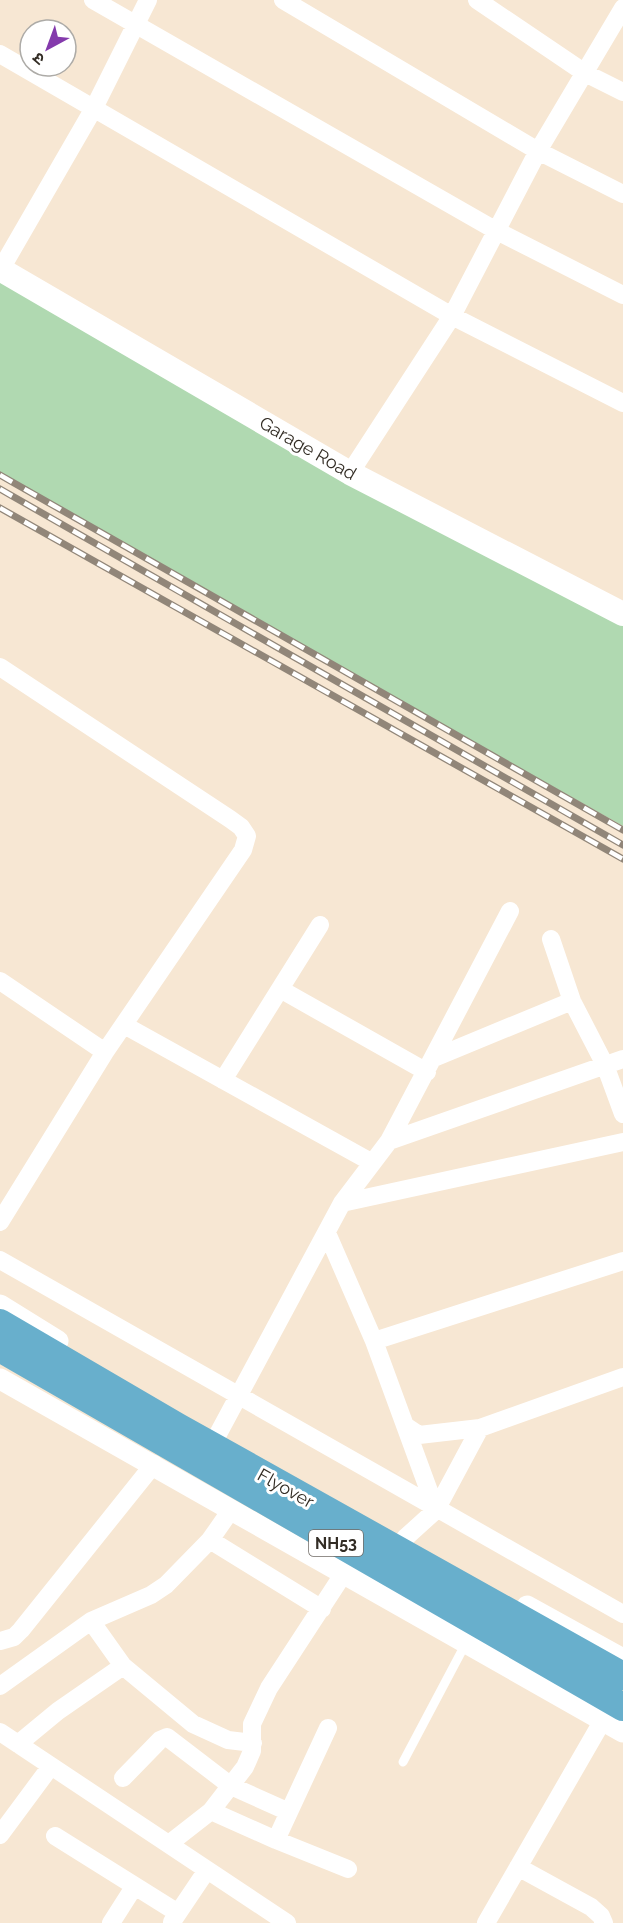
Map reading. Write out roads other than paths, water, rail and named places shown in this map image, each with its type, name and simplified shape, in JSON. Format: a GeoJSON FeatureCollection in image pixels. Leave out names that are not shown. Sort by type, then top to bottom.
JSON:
{"type":"FeatureCollection","features":[{"type":"Feature","properties":{"kind":"highway","name":"Flyover"},"geometry":{"type":"LineString","coordinates":[[0,1323],[166,1445]]}},
{"type":"Feature","properties":{"kind":"highway","name":"Flyover"},"geometry":{"type":"LineString","coordinates":[[0,1348],[166,1445],[567,1664]]}},
{"type":"Feature","properties":{"kind":"highway","name":"NH53"},"geometry":{"type":"LineString","coordinates":[[567,1664],[623,1676]]}},
{"type":"Feature","properties":{"kind":"highway","name":"NH53"},"geometry":{"type":"LineString","coordinates":[[567,1664],[613,1713]]}},
{"type":"Feature","properties":{"kind":"main road","name":"Garage Road"},"geometry":{"type":"LineString","coordinates":[[0,269],[350,473],[623,614]]}},
{"type":"Feature","properties":{"kind":"street"},"geometry":{"type":"LineString","coordinates":[[93,0],[495,230],[623,295]]}},
{"type":"Feature","properties":{"kind":"street"},"geometry":{"type":"LineString","coordinates":[[0,269],[94,108],[148,0]]}},
{"type":"Feature","properties":{"kind":"street"},"geometry":{"type":"LineString","coordinates":[[284,0],[538,151],[623,194]]}},
{"type":"Feature","properties":{"kind":"street"},"geometry":{"type":"LineString","coordinates":[[477,0],[585,73],[623,92]]}},
{"type":"Feature","properties":{"kind":"street"},"geometry":{"type":"LineString","coordinates":[[350,473],[452,316],[538,151],[623,8]]}},
{"type":"Feature","properties":{"kind":"street"},"geometry":{"type":"LineString","coordinates":[[0,54],[452,316],[623,403]]}},
{"type":"Feature","properties":{"kind":"street"},"geometry":{"type":"LineString","coordinates":[[0,667],[230,819],[241,827],[247,836],[243,850],[105,1052],[0,1222]]}},
{"type":"Feature","properties":{"kind":"street"},"geometry":{"type":"LineString","coordinates":[[218,1434],[342,1203],[389,1141],[510,910]]}},
{"type":"Feature","properties":{"kind":"street"},"geometry":{"type":"LineString","coordinates":[[223,1080],[320,925]]}},
{"type":"Feature","properties":{"kind":"street"},"geometry":{"type":"LineString","coordinates":[[551,939],[572,1001],[605,1065],[623,1114]]}},
{"type":"Feature","properties":{"kind":"street"},"geometry":{"type":"LineString","coordinates":[[0,981],[105,1052]]}},
{"type":"Feature","properties":{"kind":"street"},"geometry":{"type":"LineString","coordinates":[[280,989],[430,1065]]}},
{"type":"Feature","properties":{"kind":"street"},"geometry":{"type":"LineString","coordinates":[[430,1065],[572,1001]]}},
{"type":"Feature","properties":{"kind":"street"},"geometry":{"type":"LineString","coordinates":[[124,1025],[371,1162]]}},
{"type":"Feature","properties":{"kind":"street"},"geometry":{"type":"LineString","coordinates":[[389,1141],[623,1059]]}},
{"type":"Feature","properties":{"kind":"street"},"geometry":{"type":"LineString","coordinates":[[342,1203],[623,1142]]}},
{"type":"Feature","properties":{"kind":"street"},"geometry":{"type":"LineString","coordinates":[[327,1233],[374,1341],[407,1427],[435,1510]]}},
{"type":"Feature","properties":{"kind":"street"},"geometry":{"type":"LineString","coordinates":[[0,1260],[239,1395],[435,1510],[623,1614]]}},
{"type":"Feature","properties":{"kind":"street"},"geometry":{"type":"LineString","coordinates":[[374,1341],[623,1261]]}},
{"type":"Feature","properties":{"kind":"street"},"geometry":{"type":"LineString","coordinates":[[0,1305],[218,1434],[405,1538],[567,1664]]}},
{"type":"Feature","properties":{"kind":"street"},"geometry":{"type":"LineString","coordinates":[[407,1427],[419,1435],[480,1428],[623,1377]]}},
{"type":"Feature","properties":{"kind":"street"},"geometry":{"type":"LineString","coordinates":[[0,1379],[166,1445],[231,1510],[466,1643],[567,1664],[623,1659]]}},
{"type":"Feature","properties":{"kind":"street"},"geometry":{"type":"LineString","coordinates":[[405,1538],[435,1510],[480,1428]]}},
{"type":"Feature","properties":{"kind":"street"},"geometry":{"type":"LineString","coordinates":[[0,1641],[14,1637],[21,1630],[166,1445]]}},
{"type":"Feature","properties":{"kind":"street"},"geometry":{"type":"LineString","coordinates":[[0,1686],[91,1621],[151,1595],[166,1585],[210,1540],[231,1510]]}},
{"type":"Feature","properties":{"kind":"street"},"geometry":{"type":"LineString","coordinates":[[210,1540],[322,1609]]}},
{"type":"Feature","properties":{"kind":"street"},"geometry":{"type":"LineString","coordinates":[[180,1835],[211,1811],[245,1767],[253,1743],[252,1724],[269,1688],[344,1573]]}},
{"type":"Feature","properties":{"kind":"street"},"geometry":{"type":"LineString","coordinates":[[91,1621],[123,1666],[194,1724],[228,1740],[253,1743]]}},
{"type":"Feature","properties":{"kind":"street"},"geometry":{"type":"LineString","coordinates":[[123,1666],[58,1711],[6,1739],[62,1774],[180,1835],[207,1870],[287,1923]]}},
{"type":"Feature","properties":{"kind":"street"},"geometry":{"type":"LineString","coordinates":[[491,1921],[518,1867],[588,1747],[613,1713],[623,1732]]}},
{"type":"Feature","properties":{"kind":"street"},"geometry":{"type":"LineString","coordinates":[[276,1840],[328,1728]]}},
{"type":"Feature","properties":{"kind":"street"},"geometry":{"type":"LineString","coordinates":[[123,1778],[160,1740],[167,1737],[231,1786],[289,1812]]}},
{"type":"Feature","properties":{"kind":"street"},"geometry":{"type":"LineString","coordinates":[[0,1835],[62,1774]]}},
{"type":"Feature","properties":{"kind":"street"},"geometry":{"type":"LineString","coordinates":[[211,1811],[348,1869]]}},
{"type":"Feature","properties":{"kind":"street"},"geometry":{"type":"LineString","coordinates":[[56,1836],[134,1887],[174,1918],[207,1870]]}},
{"type":"Feature","properties":{"kind":"street"},"geometry":{"type":"LineString","coordinates":[[518,1867],[591,1906],[604,1923]]}},
{"type":"Feature","properties":{"kind":"street"},"geometry":{"type":"LineString","coordinates":[[111,1923],[134,1887]]}},
{"type":"Feature","properties":{"kind":"lane"},"geometry":{"type":"LineString","coordinates":[[403,1762],[466,1643]]}},
{"type":"Feature","properties":{"kind":"railway"},"geometry":{"type":"LineString","coordinates":[[0,475],[623,830]]}},
{"type":"Feature","properties":{"kind":"railway"},"geometry":{"type":"LineString","coordinates":[[0,489],[623,845]]}},
{"type":"Feature","properties":{"kind":"railway"},"geometry":{"type":"LineString","coordinates":[[0,508],[623,859]]}}]}
